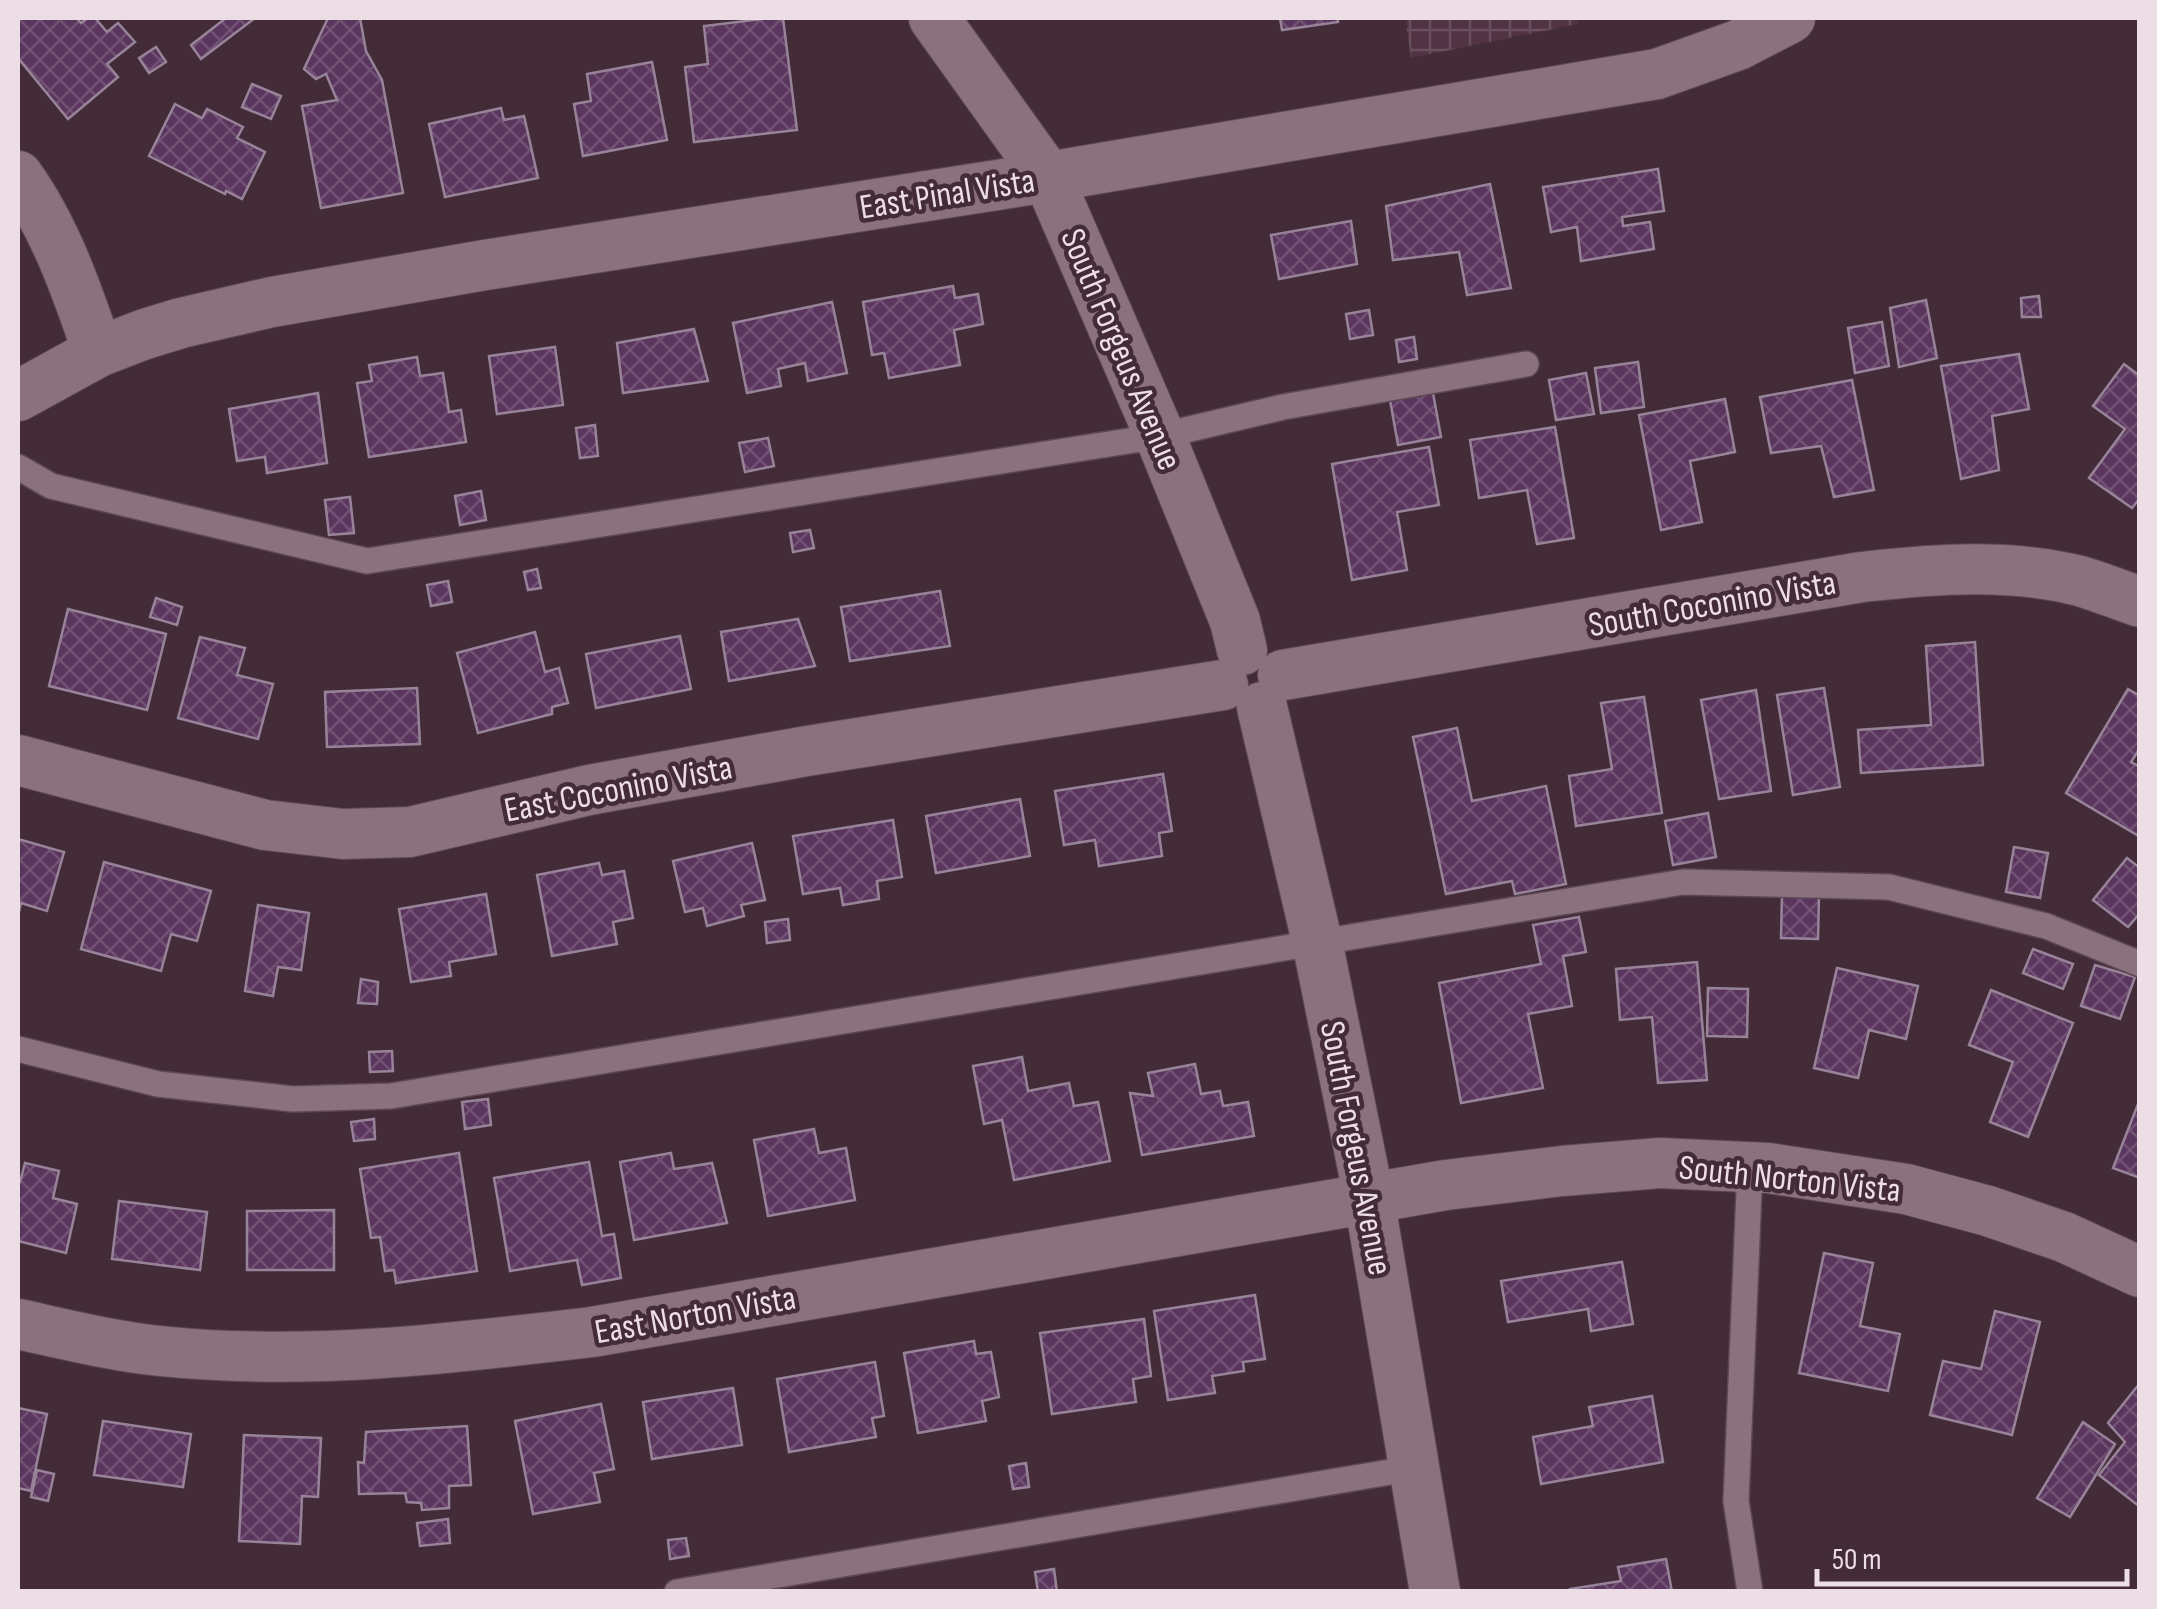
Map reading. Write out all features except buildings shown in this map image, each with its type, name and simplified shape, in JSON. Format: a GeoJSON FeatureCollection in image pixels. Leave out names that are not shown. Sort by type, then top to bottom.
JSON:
{"type":"FeatureCollection","features":[{"type":"Feature","properties":{"kind":"street","name":"South Forgeus Avenue"},"geometry":{"type":"LineString","coordinates":[[934,18],[1048,177],[1235,622],[1317,941],[1369,1198],[1435,1592]]}},
{"type":"Feature","properties":{"kind":"street","name":"East Pinal Vista"},"geometry":{"type":"LineString","coordinates":[[18,396],[98,352],[181,323],[272,302],[1657,74],[1738,45],[1790,18]]}},
{"type":"Feature","properties":{"kind":"street"},"geometry":{"type":"LineString","coordinates":[[18,176],[71,272],[98,352]]}},
{"type":"Feature","properties":{"kind":"street","name":"South Coconino Vista"},"geometry":{"type":"LineString","coordinates":[[1252,679],[1862,577],[1934,569],[2005,569],[2080,581],[2140,602]]}},
{"type":"Feature","properties":{"kind":"street","name":"East Coconino Vista"},"geometry":{"type":"LineString","coordinates":[[18,760],[265,824],[343,834],[410,832],[589,790],[1252,679]]}},
{"type":"Feature","properties":{"kind":"street","name":"South Norton Vista"},"geometry":{"type":"LineString","coordinates":[[1369,1198],[1562,1170],[1660,1164],[1768,1168],[1906,1190],[1972,1207],[2064,1237],[2140,1272]]}},
{"type":"Feature","properties":{"kind":"street","name":"East Norton Vista"},"geometry":{"type":"LineString","coordinates":[[18,1324],[158,1351],[259,1356],[456,1348],[592,1332],[1369,1198]]}},
{"type":"Feature","properties":{"kind":"lane"},"geometry":{"type":"LineString","coordinates":[[18,468],[51,486],[367,561],[1160,436],[1283,407],[1526,364]]}},
{"type":"Feature","properties":{"kind":"lane"},"geometry":{"type":"LineString","coordinates":[[18,1049],[158,1084],[293,1099],[391,1096],[1683,882],[1890,887],[2046,926],[2140,964]]}},
{"type":"Feature","properties":{"kind":"lane"},"geometry":{"type":"LineString","coordinates":[[1750,1167],[1736,1501],[1750,1592]]}},
{"type":"Feature","properties":{"kind":"lane"},"geometry":{"type":"LineString","coordinates":[[677,1592],[1414,1468]]}},
{"type":"Feature","properties":{"kind":"shaded area"},"geometry":{"type":"Polygon","coordinates":[[[1405,18],[1576,18],[1578,24],[1411,58],[1405,18]]]}}]}
